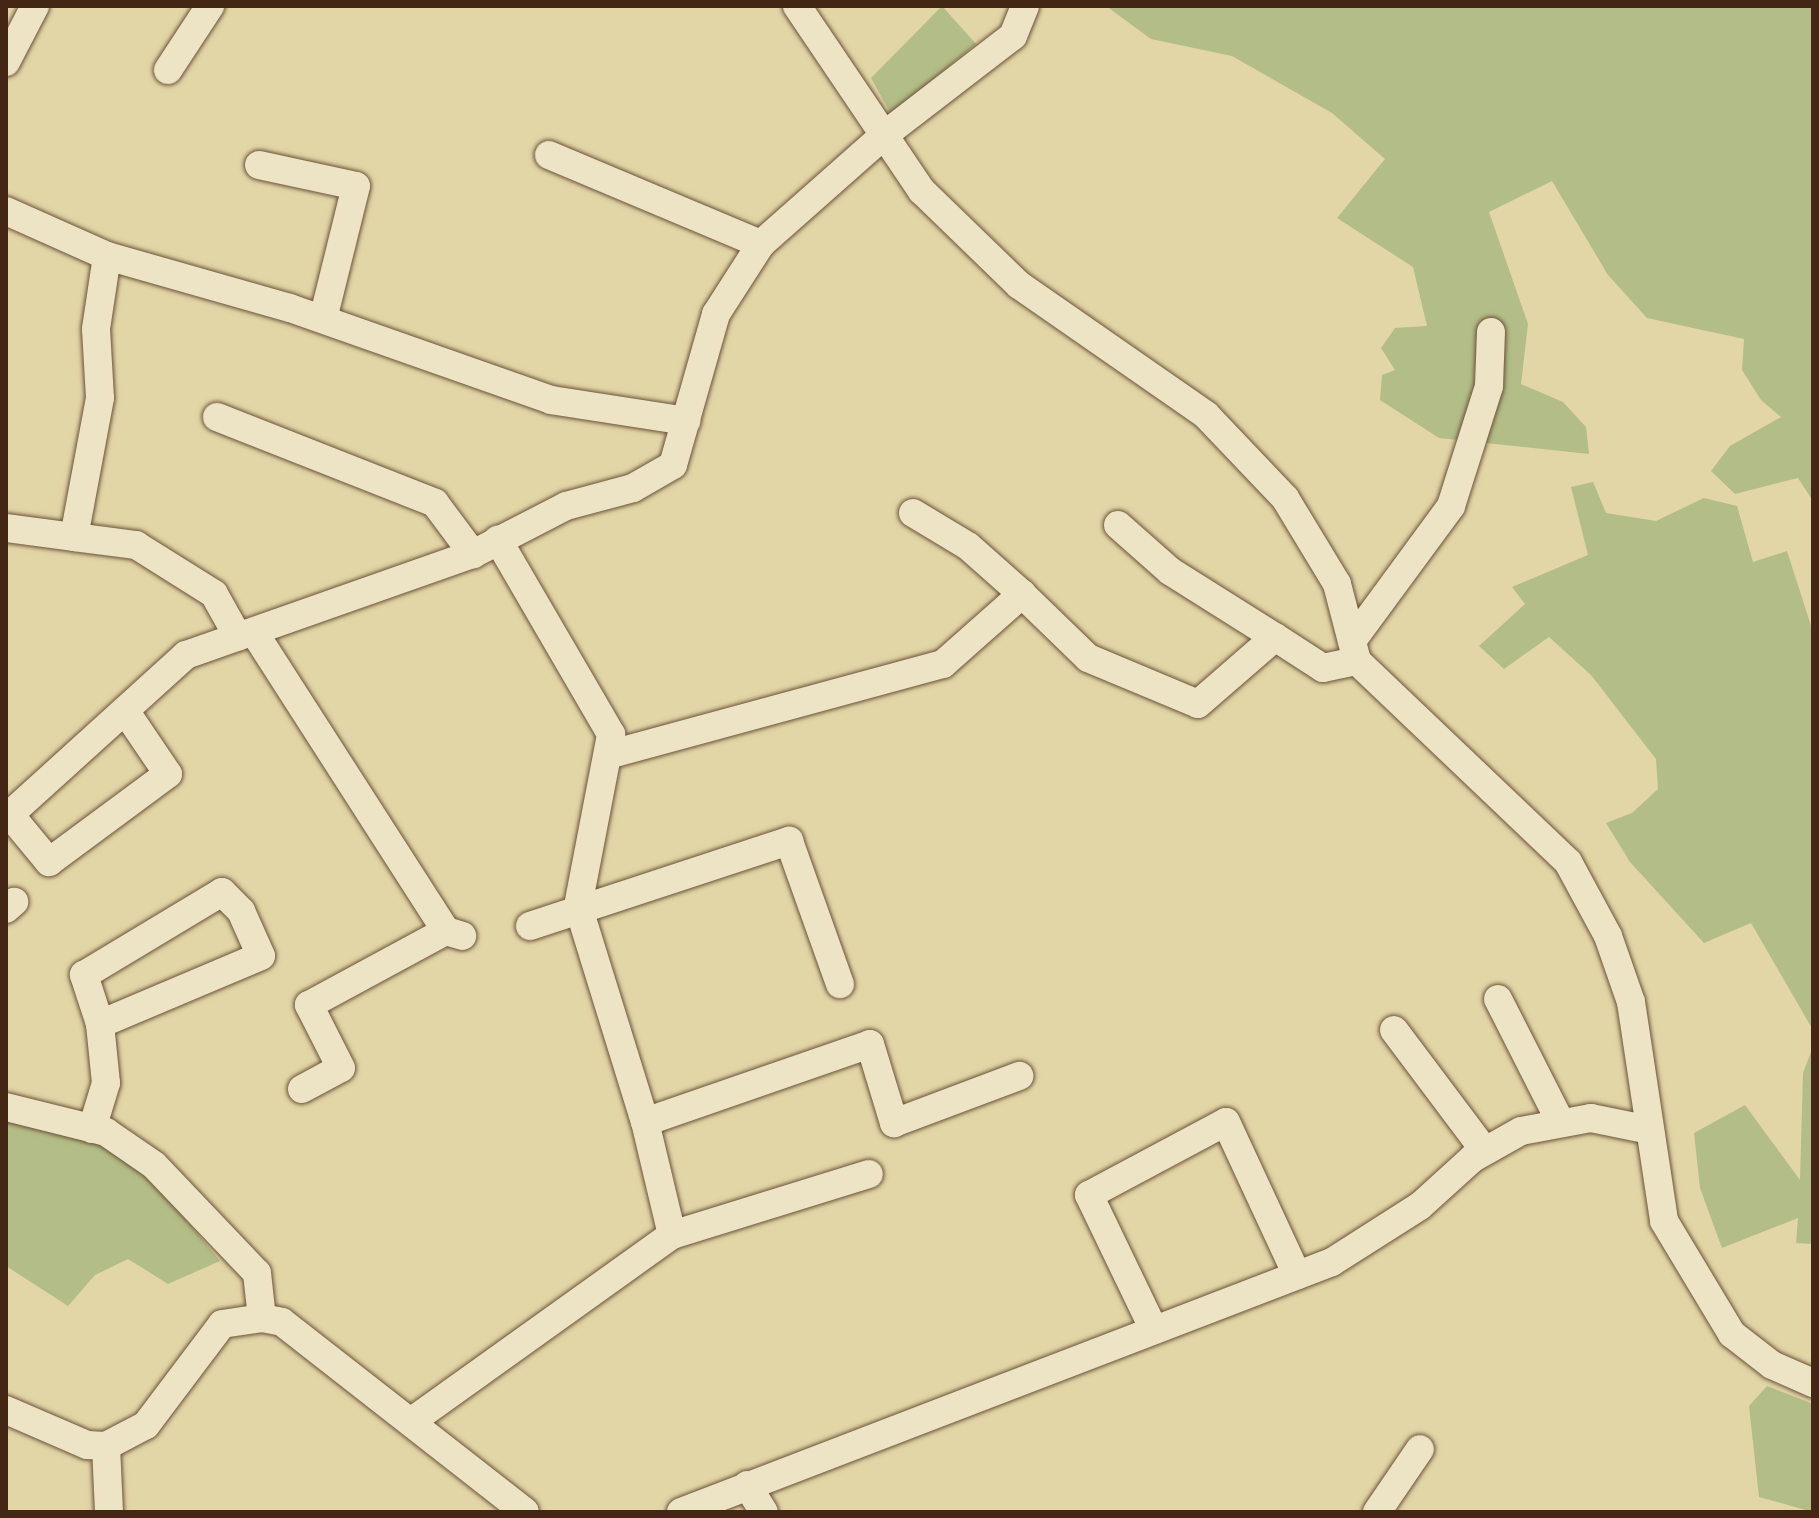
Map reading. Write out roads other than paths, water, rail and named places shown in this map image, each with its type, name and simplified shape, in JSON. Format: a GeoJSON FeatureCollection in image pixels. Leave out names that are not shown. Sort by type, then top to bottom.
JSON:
{"type":"FeatureCollection","features":[{"type":"Feature","properties":{"kind":"street"},"geometry":{"type":"LineString","coordinates":[[6,62],[35,6]]}},
{"type":"Feature","properties":{"kind":"street"},"geometry":{"type":"LineString","coordinates":[[168,70],[210,6]]}},
{"type":"Feature","properties":{"kind":"street"},"geometry":{"type":"LineString","coordinates":[[797,6],[922,191],[1019,285],[1206,415],[1285,498],[1337,584],[1355,651],[1568,862],[1608,936],[1631,1002],[1645,1129],[1664,1221],[1732,1334],[1772,1365],[1813,1383]]}},
{"type":"Feature","properties":{"kind":"street"},"geometry":{"type":"LineString","coordinates":[[126,712],[168,774],[49,862],[9,817],[186,655],[473,554],[566,506],[633,488],[673,465],[716,314],[761,244],[883,136],[1013,36],[1025,6]]}},
{"type":"Feature","properties":{"kind":"street"},"geometry":{"type":"LineString","coordinates":[[549,155],[761,244]]}},
{"type":"Feature","properties":{"kind":"street"},"geometry":{"type":"LineString","coordinates":[[259,165],[356,186],[323,319]]}},
{"type":"Feature","properties":{"kind":"street"},"geometry":{"type":"LineString","coordinates":[[6,211],[107,256],[323,319],[551,400],[686,421]]}},
{"type":"Feature","properties":{"kind":"street"},"geometry":{"type":"LineString","coordinates":[[74,537],[100,398],[96,329],[107,256]]}},
{"type":"Feature","properties":{"kind":"street"},"geometry":{"type":"LineString","coordinates":[[1118,525],[1170,571],[1323,668],[1355,651],[1451,506],[1489,386],[1491,332]]}},
{"type":"Feature","properties":{"kind":"street"},"geometry":{"type":"LineString","coordinates":[[217,417],[435,503],[473,554]]}},
{"type":"Feature","properties":{"kind":"street"},"geometry":{"type":"LineString","coordinates":[[913,513],[968,546],[1088,658],[1198,704],[1275,637]]}},
{"type":"Feature","properties":{"kind":"street"},"geometry":{"type":"LineString","coordinates":[[6,528],[136,545],[214,594],[246,634],[454,934],[309,1005],[341,1068],[302,1089]]}},
{"type":"Feature","properties":{"kind":"street"},"geometry":{"type":"LineString","coordinates":[[498,540],[611,734],[611,754],[578,906],[645,1122],[672,1235]]}},
{"type":"Feature","properties":{"kind":"street"},"geometry":{"type":"LineString","coordinates":[[611,754],[943,664],[1022,594]]}},
{"type":"Feature","properties":{"kind":"street"},"geometry":{"type":"LineString","coordinates":[[530,926],[578,906],[789,841],[840,984]]}},
{"type":"Feature","properties":{"kind":"street"},"geometry":{"type":"LineString","coordinates":[[92,1129],[106,1083],[100,1024],[84,975],[222,892],[241,911],[261,956],[100,1024]]}},
{"type":"Feature","properties":{"kind":"street"},"geometry":{"type":"LineString","coordinates":[[1498,999],[1560,1121]]}},
{"type":"Feature","properties":{"kind":"street"},"geometry":{"type":"LineString","coordinates":[[1394,1030],[1485,1151]]}},
{"type":"Feature","properties":{"kind":"street"},"geometry":{"type":"LineString","coordinates":[[645,1122],[870,1044],[894,1123],[1019,1076]]}},
{"type":"Feature","properties":{"kind":"street"},"geometry":{"type":"LineString","coordinates":[[6,1107],[92,1129],[154,1165],[257,1273],[262,1318]]}},
{"type":"Feature","properties":{"kind":"street"},"geometry":{"type":"LineString","coordinates":[[681,1512],[1332,1262],[1420,1206],[1485,1151],[1560,1121],[1591,1118],[1645,1129]]}},
{"type":"Feature","properties":{"kind":"street"},"geometry":{"type":"LineString","coordinates":[[1154,1330],[1089,1195],[1226,1122],[1297,1275]]}},
{"type":"Feature","properties":{"kind":"street"},"geometry":{"type":"LineString","coordinates":[[412,1421],[672,1235],[869,1174]]}},
{"type":"Feature","properties":{"kind":"street"},"geometry":{"type":"LineString","coordinates":[[6,1410],[87,1445],[106,1446],[146,1425],[222,1324],[262,1318],[282,1322],[525,1512]]}},
{"type":"Feature","properties":{"kind":"street"},"geometry":{"type":"LineString","coordinates":[[106,1446],[109,1512]]}},
{"type":"Feature","properties":{"kind":"street"},"geometry":{"type":"LineString","coordinates":[[1377,1512],[1420,1449]]}},
{"type":"Feature","properties":{"kind":"street"},"geometry":{"type":"LineString","coordinates":[[747,1485],[764,1512]]}}]}
